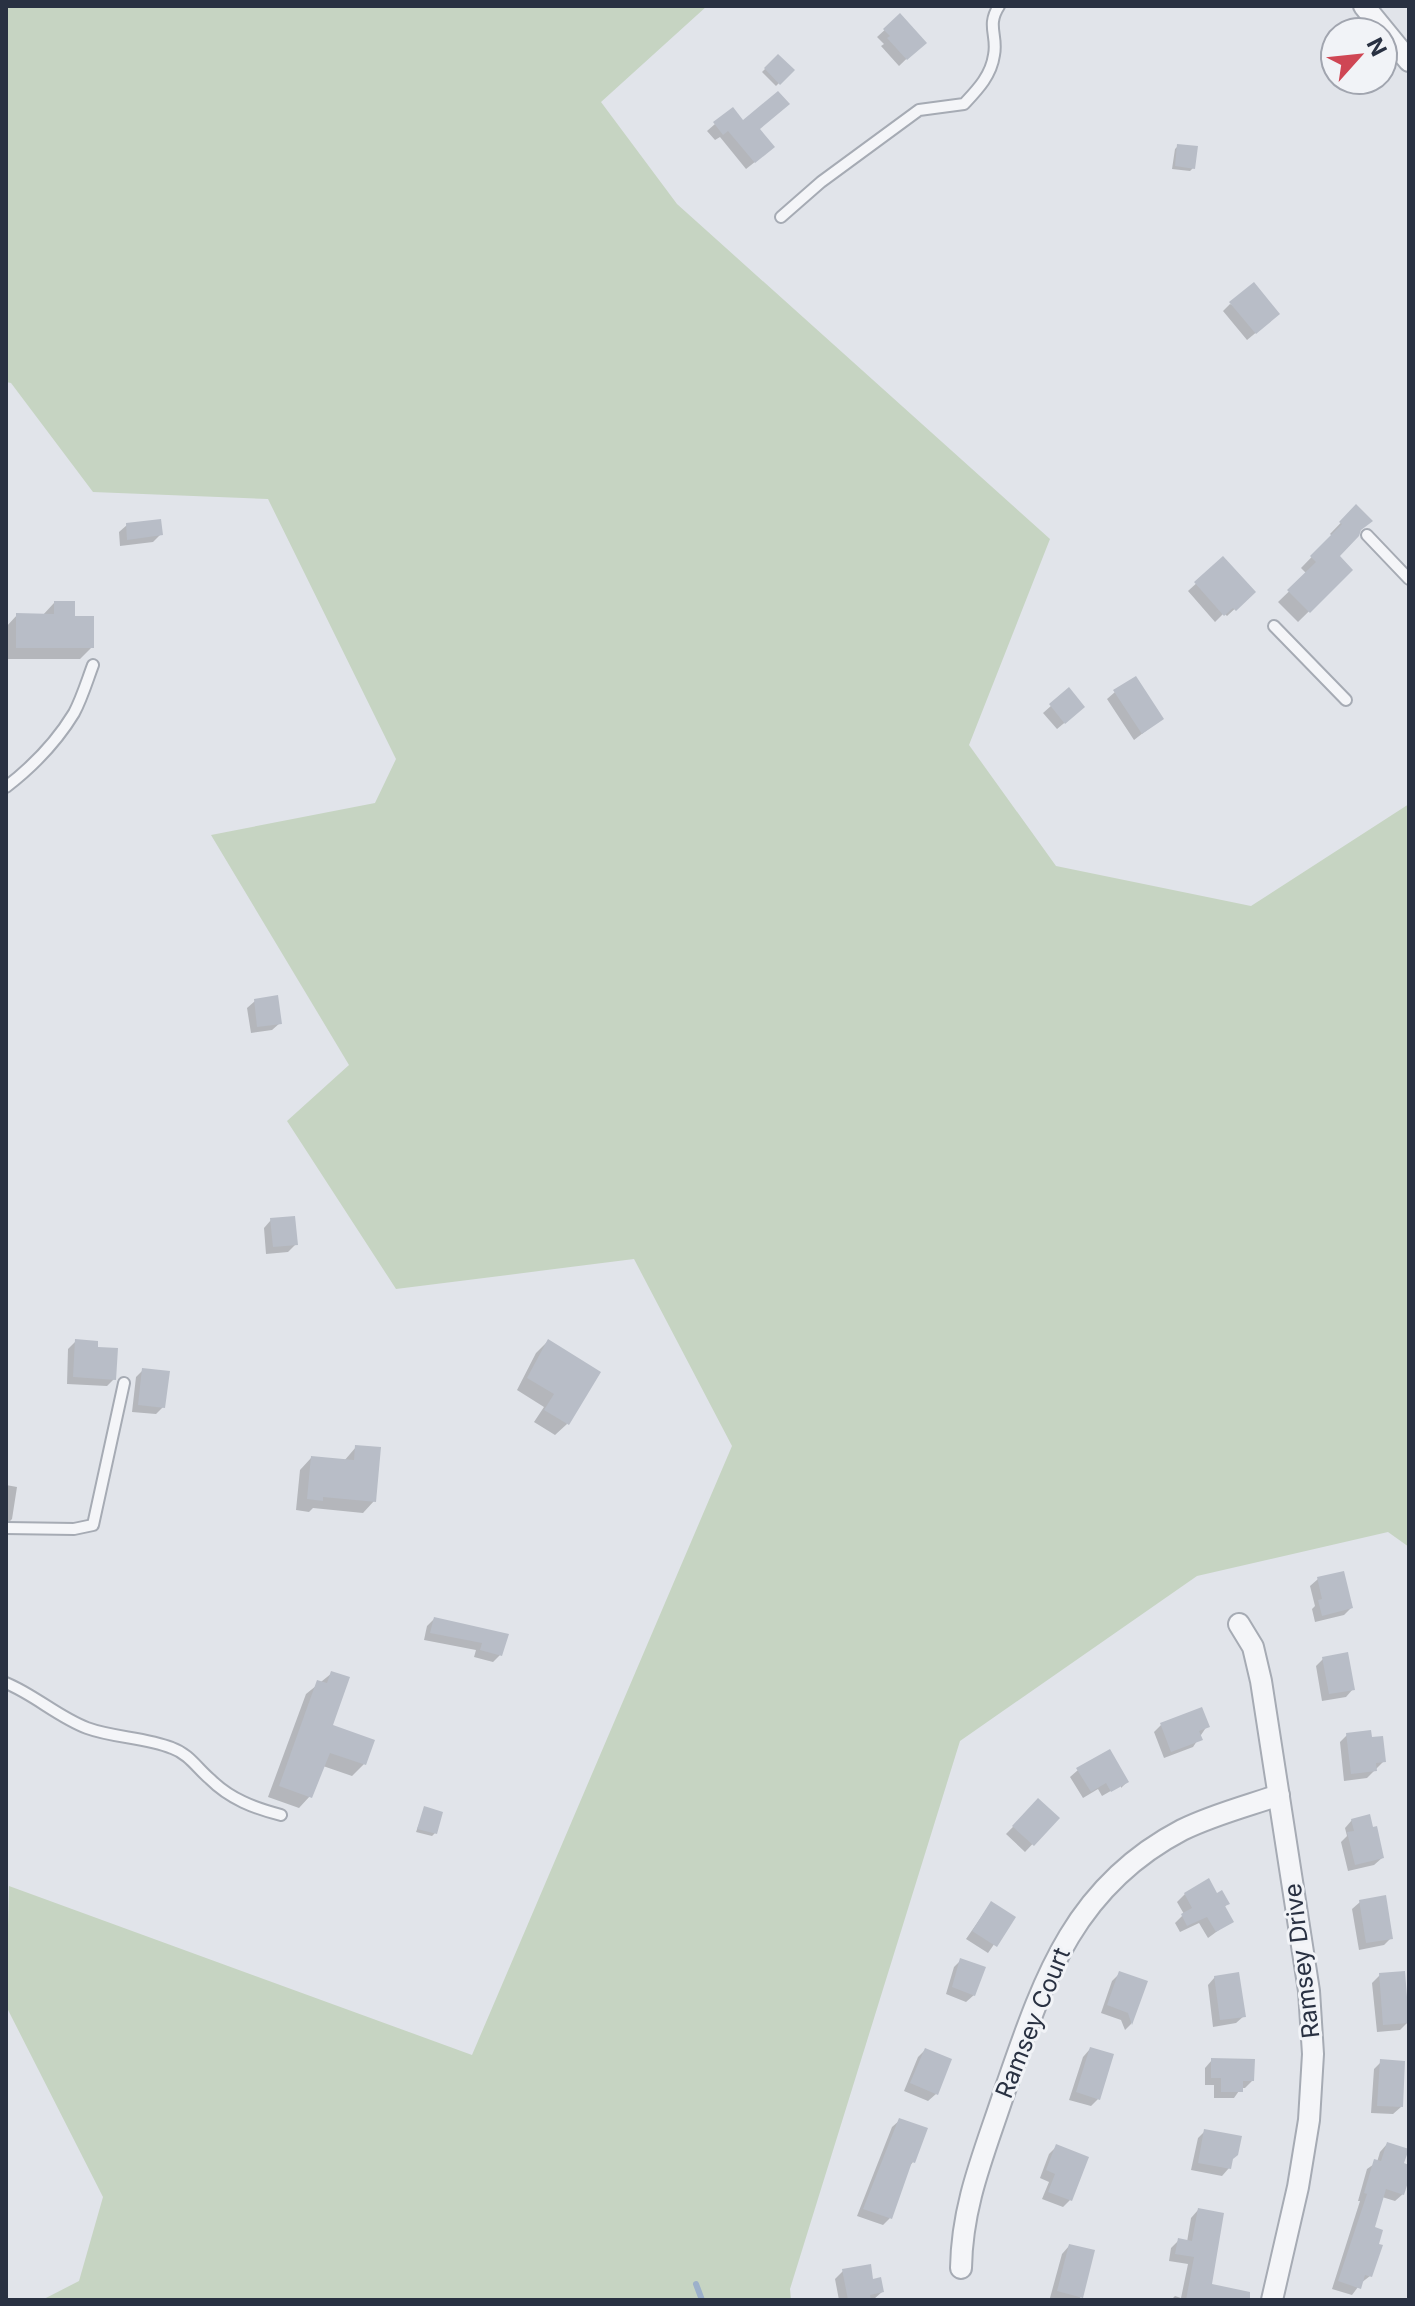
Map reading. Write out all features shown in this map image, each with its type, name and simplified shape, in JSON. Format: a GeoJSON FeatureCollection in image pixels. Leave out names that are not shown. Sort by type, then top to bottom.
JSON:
{"type":"FeatureCollection","features":[{"type":"Feature","properties":{"kind":"street"},"geometry":{"type":"LineString","coordinates":[[1364,6],[1409,61]]}},
{"type":"Feature","properties":{"kind":"street","name":"Ramsey Drive"},"geometry":{"type":"LineString","coordinates":[[1239,1624],[1253,1647],[1261,1681],[1309,1991],[1313,2054],[1309,2120],[1298,2187],[1272,2300]]}},
{"type":"Feature","properties":{"kind":"street","name":"Ramsey Court"},"geometry":{"type":"LineString","coordinates":[[961,2268],[961,2234],[967,2201],[1047,1974],[1068,1937],[1101,1893],[1149,1850],[1195,1824],[1279,1795]]}},
{"type":"Feature","properties":{"kind":"lane"},"geometry":{"type":"LineString","coordinates":[[781,217],[821,182],[919,110],[964,104],[984,81],[995,54],[991,18],[999,6]]}},
{"type":"Feature","properties":{"kind":"lane"},"geometry":{"type":"LineString","coordinates":[[1367,535],[1409,579]]}},
{"type":"Feature","properties":{"kind":"lane"},"geometry":{"type":"LineString","coordinates":[[1274,626],[1346,700]]}},
{"type":"Feature","properties":{"kind":"lane"},"geometry":{"type":"LineString","coordinates":[[6,787],[43,754],[74,712],[93,665]]}},
{"type":"Feature","properties":{"kind":"lane"},"geometry":{"type":"LineString","coordinates":[[6,1528],[74,1529],[93,1525],[124,1383]]}},
{"type":"Feature","properties":{"kind":"lane"},"geometry":{"type":"LineString","coordinates":[[6,1683],[65,1719],[90,1729],[171,1747],[186,1755],[231,1796],[255,1808],[281,1815]]}},
{"type":"Feature","properties":{"kind":"green space"},"geometry":{"type":"Polygon","coordinates":[[[6,6],[707,6],[601,102],[677,204],[1050,539],[969,745],[1056,866],[1251,906],[1409,804],[1409,1547],[1388,1532],[1197,1576],[960,1741],[790,2289],[791,2300],[42,2300],[79,2281],[103,2197],[6,2006],[9,1886],[472,2055],[732,1446],[634,1259],[396,1289],[287,1121],[349,1065],[211,835],[375,803],[396,759],[268,499],[93,492],[11,383],[6,382],[6,6]]]}},
{"type":"Feature","properties":{"kind":"building"},"geometry":{"type":"Polygon","coordinates":[[[900,13],[927,43],[907,60],[883,29],[900,13]]]}},
{"type":"Feature","properties":{"kind":"building"},"geometry":{"type":"Polygon","coordinates":[[[778,54],[795,70],[780,85],[764,68],[778,54]]]}},
{"type":"Feature","properties":{"kind":"building"},"geometry":{"type":"Polygon","coordinates":[[[778,91],[790,104],[760,129],[775,147],[755,163],[728,131],[723,135],[713,122],[733,107],[743,120],[778,91]]]}},
{"type":"Feature","properties":{"kind":"building"},"geometry":{"type":"Polygon","coordinates":[[[1177,144],[1198,146],[1195,169],[1175,166],[1177,144]]]}},
{"type":"Feature","properties":{"kind":"building"},"geometry":{"type":"Polygon","coordinates":[[[1254,282],[1280,314],[1256,334],[1229,302],[1254,282]]]}},
{"type":"Feature","properties":{"kind":"building"},"geometry":{"type":"Polygon","coordinates":[[[1356,504],[1373,521],[1361,530],[1340,556],[1353,570],[1310,613],[1287,590],[1316,562],[1310,556],[1342,524],[1339,522],[1356,504]]]}},
{"type":"Feature","properties":{"kind":"building"},"geometry":{"type":"Polygon","coordinates":[[[161,519],[163,535],[127,540],[126,523],[161,519]]]}},
{"type":"Feature","properties":{"kind":"building"},"geometry":{"type":"Polygon","coordinates":[[[1223,556],[1256,592],[1236,611],[1233,608],[1224,616],[1194,582],[1223,556]]]}},
{"type":"Feature","properties":{"kind":"building"},"geometry":{"type":"Polygon","coordinates":[[[54,601],[75,601],[75,616],[94,616],[94,648],[16,648],[16,613],[54,614],[54,601]]]}},
{"type":"Feature","properties":{"kind":"building"},"geometry":{"type":"Polygon","coordinates":[[[1136,676],[1164,719],[1142,734],[1113,690],[1136,676]]]}},
{"type":"Feature","properties":{"kind":"building"},"geometry":{"type":"Polygon","coordinates":[[[1069,687],[1085,707],[1065,724],[1049,704],[1069,687]]]}},
{"type":"Feature","properties":{"kind":"building"},"geometry":{"type":"Polygon","coordinates":[[[278,995],[282,1024],[257,1027],[254,999],[278,995]]]}},
{"type":"Feature","properties":{"kind":"building"},"geometry":{"type":"Polygon","coordinates":[[[295,1216],[298,1245],[273,1247],[270,1218],[295,1216]]]}},
{"type":"Feature","properties":{"kind":"building"},"geometry":{"type":"Polygon","coordinates":[[[75,1339],[98,1341],[98,1347],[118,1348],[116,1380],[73,1377],[75,1339]]]}},
{"type":"Feature","properties":{"kind":"building"},"geometry":{"type":"Polygon","coordinates":[[[548,1339],[601,1372],[569,1425],[544,1410],[554,1394],[527,1378],[548,1339]]]}},
{"type":"Feature","properties":{"kind":"building"},"geometry":{"type":"Polygon","coordinates":[[[142,1368],[170,1371],[165,1408],[138,1405],[142,1368]]]}},
{"type":"Feature","properties":{"kind":"building"},"geometry":{"type":"Polygon","coordinates":[[[355,1445],[381,1447],[376,1502],[323,1497],[323,1501],[307,1499],[311,1456],[354,1460],[355,1445]]]}},
{"type":"Feature","properties":{"kind":"building"},"geometry":{"type":"Polygon","coordinates":[[[1344,1571],[1353,1608],[1322,1616],[1317,1577],[1344,1571]]]}},
{"type":"Feature","properties":{"kind":"building"},"geometry":{"type":"Polygon","coordinates":[[[434,1617],[509,1634],[502,1656],[480,1650],[482,1643],[430,1633],[434,1617]]]}},
{"type":"Feature","properties":{"kind":"building"},"geometry":{"type":"Polygon","coordinates":[[[1348,1652],[1355,1690],[1329,1694],[1322,1657],[1348,1652]]]}},
{"type":"Feature","properties":{"kind":"building"},"geometry":{"type":"Polygon","coordinates":[[[331,1671],[350,1677],[333,1725],[375,1740],[366,1765],[330,1753],[312,1798],[279,1786],[317,1680],[327,1683],[331,1671]]]}},
{"type":"Feature","properties":{"kind":"building"},"geometry":{"type":"Polygon","coordinates":[[[1202,1707],[1210,1727],[1199,1731],[1203,1740],[1171,1752],[1160,1723],[1202,1707]]]}},
{"type":"Feature","properties":{"kind":"building"},"geometry":{"type":"Polygon","coordinates":[[[1371,1730],[1372,1737],[1383,1736],[1386,1762],[1376,1763],[1377,1771],[1351,1774],[1346,1733],[1371,1730]]]}},
{"type":"Feature","properties":{"kind":"building"},"geometry":{"type":"Polygon","coordinates":[[[1110,1749],[1129,1782],[1111,1792],[1106,1783],[1091,1792],[1076,1768],[1110,1749]]]}},
{"type":"Feature","properties":{"kind":"building"},"geometry":{"type":"Polygon","coordinates":[[[1038,1798],[1060,1818],[1034,1846],[1012,1826],[1038,1798]]]}},
{"type":"Feature","properties":{"kind":"building"},"geometry":{"type":"Polygon","coordinates":[[[424,1806],[443,1812],[437,1834],[417,1829],[424,1806]]]}},
{"type":"Feature","properties":{"kind":"building"},"geometry":{"type":"Polygon","coordinates":[[[1370,1814],[1373,1827],[1377,1826],[1384,1858],[1355,1865],[1347,1832],[1354,1831],[1351,1819],[1370,1814]]]}},
{"type":"Feature","properties":{"kind":"building"},"geometry":{"type":"Polygon","coordinates":[[[1209,1878],[1217,1893],[1222,1890],[1230,1904],[1225,1906],[1234,1922],[1216,1932],[1207,1917],[1187,1926],[1181,1914],[1192,1908],[1184,1893],[1209,1878]]]}},
{"type":"Feature","properties":{"kind":"building"},"geometry":{"type":"Polygon","coordinates":[[[1386,1895],[1393,1939],[1366,1943],[1359,1900],[1386,1895]]]}},
{"type":"Feature","properties":{"kind":"building"},"geometry":{"type":"Polygon","coordinates":[[[991,1901],[1016,1917],[997,1947],[972,1931],[991,1901]]]}},
{"type":"Feature","properties":{"kind":"building"},"geometry":{"type":"Polygon","coordinates":[[[960,1958],[986,1967],[975,1996],[952,1987],[960,1958]]]}},
{"type":"Feature","properties":{"kind":"building"},"geometry":{"type":"Polygon","coordinates":[[[1119,1971],[1148,1981],[1132,2025],[1128,2013],[1107,2005],[1119,1971]]]}},
{"type":"Feature","properties":{"kind":"building"},"geometry":{"type":"Polygon","coordinates":[[[1405,1971],[1409,2023],[1383,2025],[1379,1973],[1405,1971]]]}},
{"type":"Feature","properties":{"kind":"building"},"geometry":{"type":"Polygon","coordinates":[[[1239,1972],[1246,2017],[1220,2020],[1214,1976],[1239,1972]]]}},
{"type":"Feature","properties":{"kind":"building"},"geometry":{"type":"Polygon","coordinates":[[[1090,2047],[1114,2054],[1100,2100],[1076,2092],[1090,2047]]]}},
{"type":"Feature","properties":{"kind":"building"},"geometry":{"type":"Polygon","coordinates":[[[925,2048],[952,2059],[938,2095],[910,2083],[925,2048]]]}},
{"type":"Feature","properties":{"kind":"building"},"geometry":{"type":"Polygon","coordinates":[[[1211,2058],[1255,2059],[1254,2081],[1243,2081],[1243,2092],[1221,2092],[1221,2078],[1211,2078],[1211,2058]]]}},
{"type":"Feature","properties":{"kind":"building"},"geometry":{"type":"Polygon","coordinates":[[[1380,2059],[1405,2061],[1403,2107],[1377,2106],[1380,2059]]]}},
{"type":"Feature","properties":{"kind":"building"},"geometry":{"type":"Polygon","coordinates":[[[899,2118],[928,2128],[892,2219],[863,2209],[899,2118]]]}},
{"type":"Feature","properties":{"kind":"building"},"geometry":{"type":"Polygon","coordinates":[[[1204,2129],[1242,2136],[1231,2169],[1198,2163],[1204,2129]]]}},
{"type":"Feature","properties":{"kind":"building"},"geometry":{"type":"Polygon","coordinates":[[[1387,2142],[1409,2149],[1404,2163],[1409,2165],[1409,2179],[1404,2195],[1386,2189],[1375,2227],[1383,2230],[1379,2244],[1383,2245],[1372,2277],[1365,2275],[1361,2289],[1338,2281],[1367,2194],[1364,2193],[1374,2159],[1381,2161],[1387,2142]]]}},
{"type":"Feature","properties":{"kind":"building"},"geometry":{"type":"Polygon","coordinates":[[[1056,2144],[1089,2157],[1072,2201],[1048,2192],[1055,2174],[1046,2170],[1056,2144]]]}},
{"type":"Feature","properties":{"kind":"building"},"geometry":{"type":"Polygon","coordinates":[[[1198,2208],[1224,2213],[1212,2284],[1250,2292],[1250,2300],[1186,2300],[1194,2257],[1175,2254],[1178,2238],[1192,2241],[1198,2208]]]}},
{"type":"Feature","properties":{"kind":"building"},"geometry":{"type":"Polygon","coordinates":[[[1069,2244],[1095,2250],[1083,2298],[1057,2291],[1069,2244]]]}},
{"type":"Feature","properties":{"kind":"building"},"geometry":{"type":"Polygon","coordinates":[[[871,2264],[873,2279],[881,2277],[884,2292],[870,2295],[871,2300],[848,2300],[842,2269],[871,2264]]]}},
{"type":"Feature","properties":{"kind":"waterway"},"geometry":{"type":"LineString","coordinates":[[696,2284],[702,2300]]}}]}
